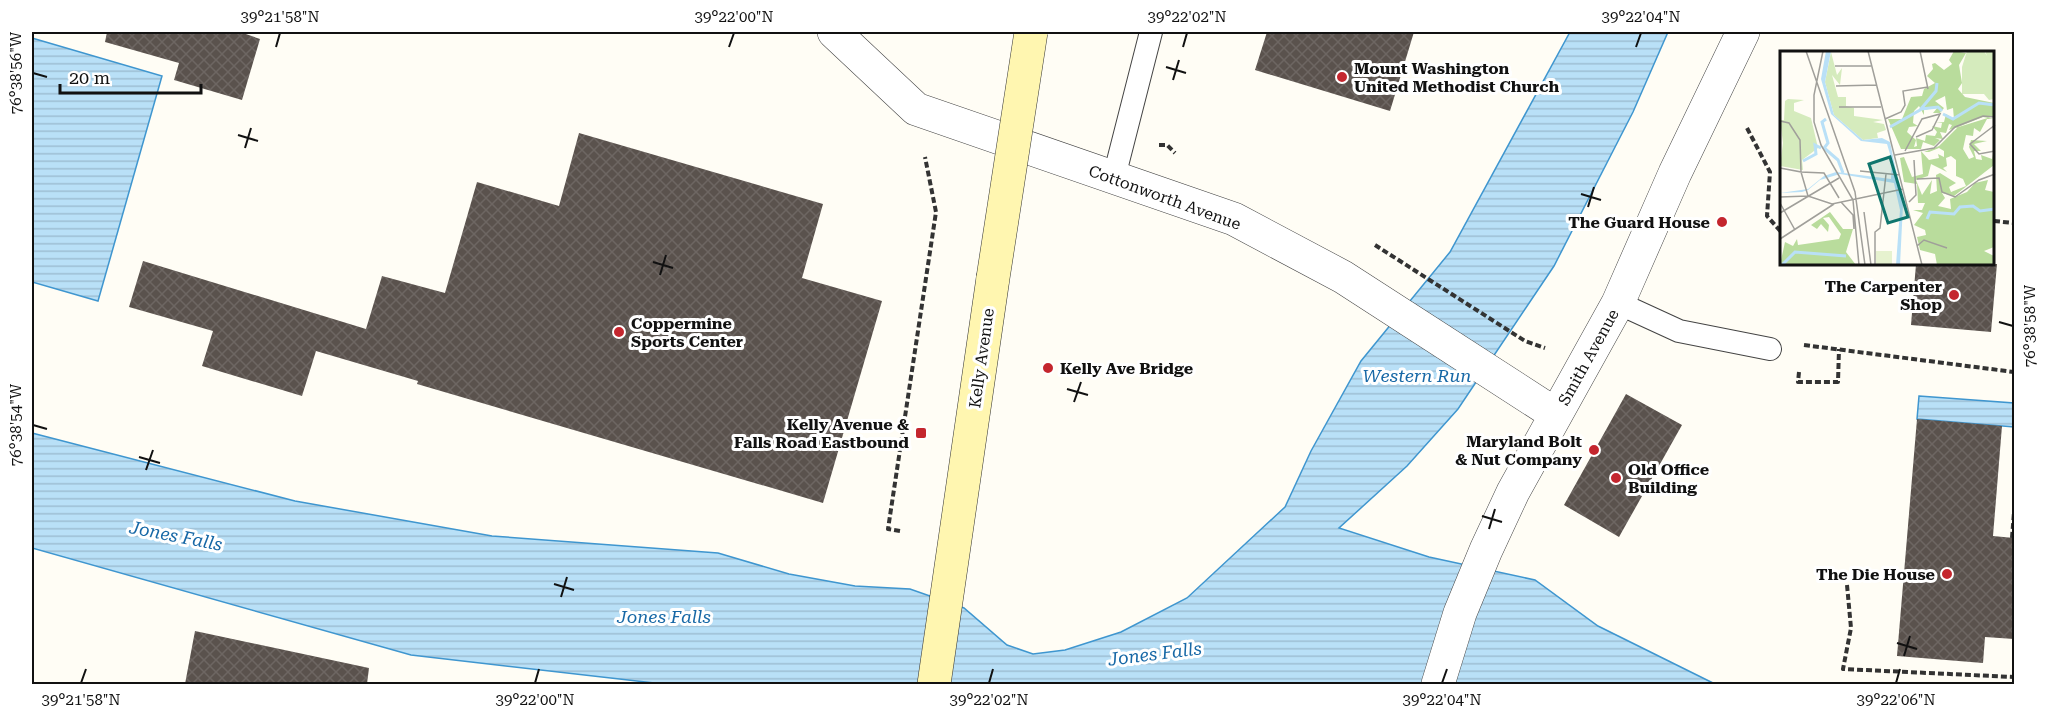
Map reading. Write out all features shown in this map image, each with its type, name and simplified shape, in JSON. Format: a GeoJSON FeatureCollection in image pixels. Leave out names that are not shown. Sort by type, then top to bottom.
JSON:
{"type":"FeatureCollection","features":[{"type":"Feature","properties":{"kind":"main road","name":"Kelly Avenue"},"geometry":{"type":"LineString","coordinates":[[934,684],[1031,32]]}},
{"type":"Feature","properties":{"kind":"street","name":"Cottonworth Avenue"},"geometry":{"type":"LineString","coordinates":[[834,32],[916,109],[1234,219],[1343,277],[1556,414]]}},
{"type":"Feature","properties":{"kind":"street","name":"Smith Avenue"},"geometry":{"type":"LineString","coordinates":[[1438,684],[1460,613],[1513,492],[1618,303],[1675,173],[1743,32]]}},
{"type":"Feature","properties":{"kind":"lane"},"geometry":{"type":"LineString","coordinates":[[1114,177],[1151,32]]}},
{"type":"Feature","properties":{"kind":"lane"},"geometry":{"type":"LineString","coordinates":[[1618,303],[1679,331],[1770,349]]}},
{"type":"Feature","properties":{"kind":"path"},"geometry":{"type":"LineString","coordinates":[[900,531],[888,529],[936,212],[916,109]]}},
{"type":"Feature","properties":{"kind":"path"},"geometry":{"type":"LineString","coordinates":[[1747,128],[1770,172],[1767,216],[1780,231]]}},
{"type":"Feature","properties":{"kind":"path"},"geometry":{"type":"LineString","coordinates":[[1995,221],[2014,223]]}},
{"type":"Feature","properties":{"kind":"path"},"geometry":{"type":"LineString","coordinates":[[1382,249],[1525,341],[1543,349],[1552,344]]}},
{"type":"Feature","properties":{"kind":"path"},"geometry":{"type":"LineString","coordinates":[[1800,354],[1801,344],[2014,372]]}},
{"type":"Feature","properties":{"kind":"path"},"geometry":{"type":"LineString","coordinates":[[1799,363],[1798,382],[1838,382],[1839,349]]}},
{"type":"Feature","properties":{"kind":"path"},"geometry":{"type":"LineString","coordinates":[[2013,538],[2014,512]]}},
{"type":"Feature","properties":{"kind":"path"},"geometry":{"type":"LineString","coordinates":[[1847,585],[1851,628],[1844,669],[2014,677]]}},
{"type":"Feature","properties":{"kind":"water","name":"Jones Falls"},"geometry":{"type":"Polygon","coordinates":[[[1570,32],[1668,32],[1633,112],[1554,266],[1458,409],[1407,466],[1339,528],[1429,557],[1535,580],[1598,626],[1715,684],[663,684],[411,655],[32,548],[32,433],[295,501],[492,536],[718,553],[789,574],[855,586],[910,589],[964,608],[1007,645],[1033,654],[1065,650],[1121,632],[1187,598],[1285,507],[1311,451],[1361,361],[1450,252],[1570,32]]]}},
{"type":"Feature","properties":{"kind":"water"},"geometry":{"type":"Polygon","coordinates":[[[32,38],[162,76],[98,301],[32,282],[32,38]]]}},
{"type":"Feature","properties":{"kind":"water"},"geometry":{"type":"Polygon","coordinates":[[[1919,396],[2014,403],[2014,427],[1917,419],[1919,396]]]}},
{"type":"Feature","properties":{"kind":"building"},"geometry":{"type":"Polygon","coordinates":[[[107,32],[240,32],[260,39],[242,100],[174,80],[179,63],[105,42],[107,32]]]}},
{"type":"Feature","properties":{"kind":"building","name":"Mount Washington United Methodist Church"},"geometry":{"type":"Polygon","coordinates":[[[1267,32],[1414,32],[1390,111],[1255,70],[1267,32]]]}},
{"type":"Feature","properties":{"kind":"building","name":"Coppermine Sports Center"},"geometry":{"type":"Polygon","coordinates":[[[579,133],[823,204],[802,278],[882,301],[823,503],[417,384],[418,381],[316,351],[302,396],[202,366],[213,331],[129,307],[143,261],[366,329],[382,276],[445,293],[477,182],[559,206],[579,133]]]}},
{"type":"Feature","properties":{"kind":"building","name":"The Carpenter Shop"},"geometry":{"type":"Polygon","coordinates":[[[1997,264],[1991,332],[1911,325],[1916,266],[1995,266],[1997,264]]]}},
{"type":"Feature","properties":{"kind":"building","name":"Old Office Building"},"geometry":{"type":"Polygon","coordinates":[[[1626,394],[1682,425],[1619,537],[1564,505],[1626,394]]]}},
{"type":"Feature","properties":{"kind":"building","name":"The Die House"},"geometry":{"type":"Polygon","coordinates":[[[1917,419],[2002,426],[1993,536],[2014,538],[2014,639],[1985,637],[1983,663],[1897,656],[1917,419]]]}},
{"type":"Feature","properties":{"kind":"building"},"geometry":{"type":"Polygon","coordinates":[[[195,631],[369,668],[367,684],[185,684],[195,631]]]}},
{"type":"Feature","properties":{"kind":"place","name":"Mount Washington United Methodist Church"},"geometry":{"type":"Point","coordinates":[1342,77]}},
{"type":"Feature","properties":{"kind":"place","name":"The Guard House"},"geometry":{"type":"Point","coordinates":[1722,222]}},
{"type":"Feature","properties":{"kind":"place","name":"The Carpenter Shop"},"geometry":{"type":"Point","coordinates":[1954,295]}},
{"type":"Feature","properties":{"kind":"place","name":"Coppermine Sports Center"},"geometry":{"type":"Point","coordinates":[619,332]}},
{"type":"Feature","properties":{"kind":"place","name":"Kelly Ave Bridge"},"geometry":{"type":"Point","coordinates":[1048,368]}},
{"type":"Feature","properties":{"kind":"place","name":"Kelly Avenue & Falls Road Eastbound"},"geometry":{"type":"Point","coordinates":[921,433]}},
{"type":"Feature","properties":{"kind":"place","name":"Maryland Bolt & Nut Company"},"geometry":{"type":"Point","coordinates":[1594,450]}},
{"type":"Feature","properties":{"kind":"place","name":"Old Office Building"},"geometry":{"type":"Point","coordinates":[1616,478]}},
{"type":"Feature","properties":{"kind":"place","name":"The Die House"},"geometry":{"type":"Point","coordinates":[1947,574]}},
{"type":"Feature","properties":{"kind":"water label","name":"Western Run"},"geometry":{"type":"Point","coordinates":[1417,376]}}]}
